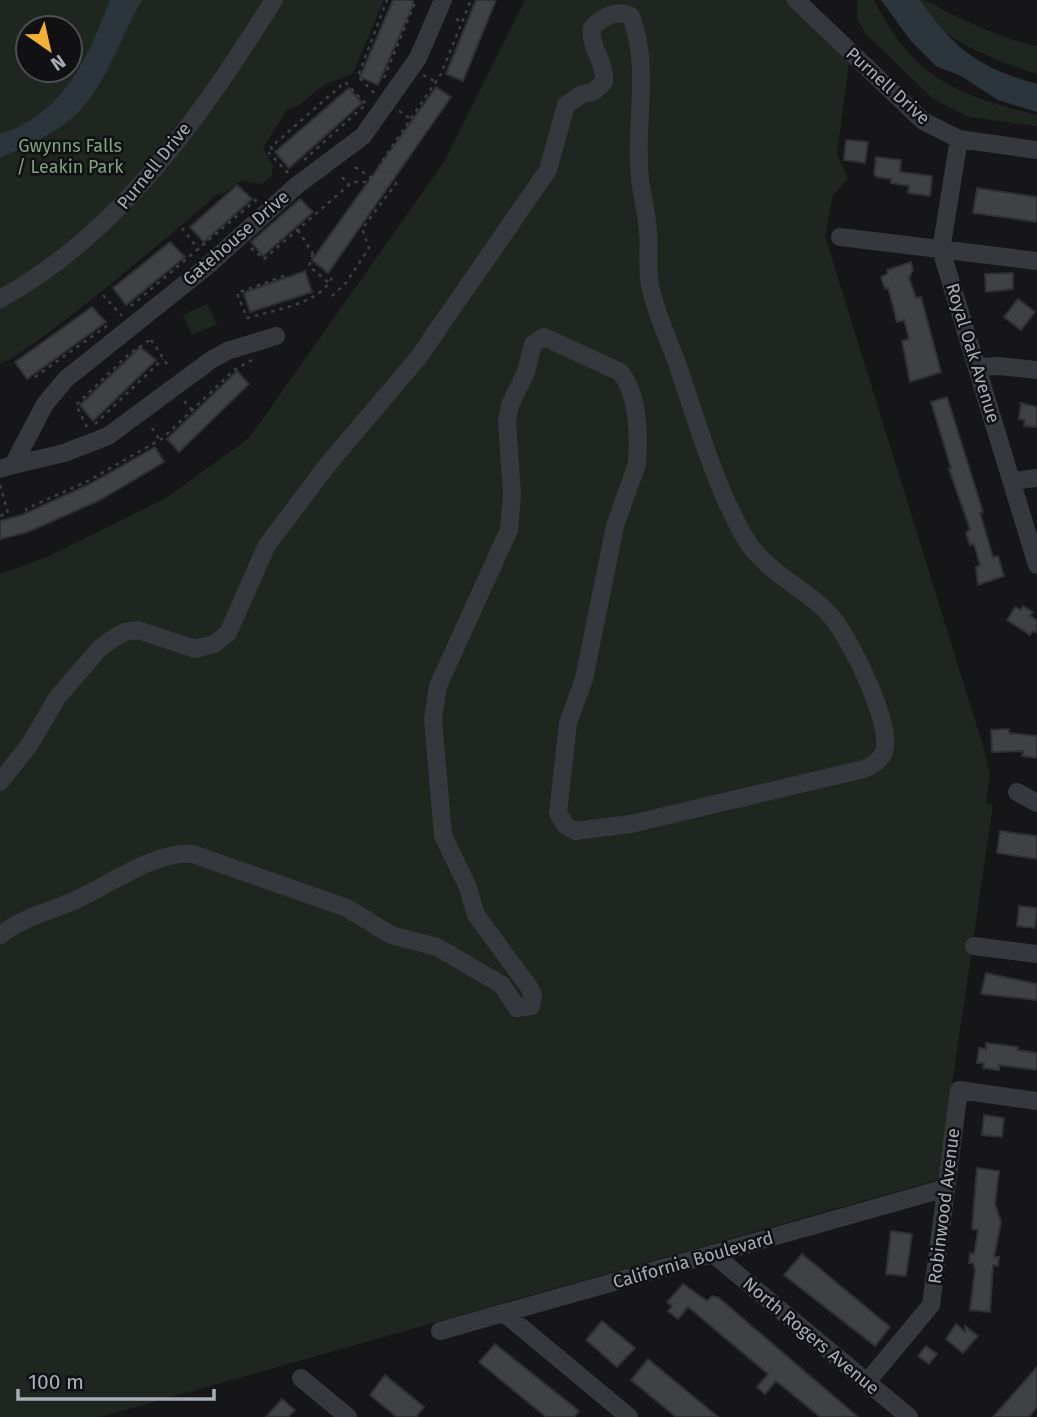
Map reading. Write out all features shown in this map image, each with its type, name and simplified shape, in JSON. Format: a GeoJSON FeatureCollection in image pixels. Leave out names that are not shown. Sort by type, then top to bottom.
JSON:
{"type":"FeatureCollection","features":[{"type":"Feature","properties":{"kind":"street","name":"Purnell Drive"},"geometry":{"type":"LineString","coordinates":[[0,299],[54,266],[116,214],[183,133],[274,0]]}},
{"type":"Feature","properties":{"kind":"street","name":"Gatehouse Drive"},"geometry":{"type":"LineString","coordinates":[[7,467],[45,404],[66,379],[206,267],[296,186],[363,136],[418,58],[443,0]]}},
{"type":"Feature","properties":{"kind":"street","name":"Purnell Drive"},"geometry":{"type":"LineString","coordinates":[[796,0],[909,110],[938,131],[959,139],[1037,150]]}},
{"type":"Feature","properties":{"kind":"street"},"geometry":{"type":"LineString","coordinates":[[0,782],[30,744],[57,698],[99,649],[112,639],[125,632],[138,630],[195,649],[214,644],[228,633],[267,545],[329,463],[418,358],[548,170],[566,105],[582,94],[593,92],[604,82],[605,72],[593,43],[592,28],[609,15],[627,13],[631,16],[641,59],[643,82],[638,121],[640,177],[648,230],[649,276],[663,327],[694,415],[746,540],[774,570],[834,620],[847,641],[884,728],[884,751],[880,760],[864,769],[631,824],[576,831],[561,820],[558,813],[568,723],[584,678],[606,561],[637,464],[638,451],[633,395],[629,382],[620,372],[544,337],[533,344],[526,372],[508,413],[512,494],[509,530],[438,686],[433,719],[443,836],[467,885],[476,915],[529,987],[533,995],[531,1006],[517,1009],[502,985],[437,947],[391,935],[347,908],[193,854],[183,853],[133,870],[69,902],[21,921],[0,935]]}},
{"type":"Feature","properties":{"kind":"street","name":"Royal Oak Avenue"},"geometry":{"type":"LineString","coordinates":[[959,139],[942,250],[1037,565]]}},
{"type":"Feature","properties":{"kind":"street"},"geometry":{"type":"LineString","coordinates":[[839,237],[1037,261]]}},
{"type":"Feature","properties":{"kind":"street","name":"Gatehouse Drive"},"geometry":{"type":"LineString","coordinates":[[7,467],[64,453],[108,436],[211,360],[227,351],[276,337]]}},
{"type":"Feature","properties":{"kind":"street"},"geometry":{"type":"LineString","coordinates":[[977,368],[999,366],[1037,370]]}},
{"type":"Feature","properties":{"kind":"street"},"geometry":{"type":"LineString","coordinates":[[1012,481],[1037,478]]}},
{"type":"Feature","properties":{"kind":"street"},"geometry":{"type":"LineString","coordinates":[[1017,792],[1037,803]]}},
{"type":"Feature","properties":{"kind":"street"},"geometry":{"type":"LineString","coordinates":[[974,946],[1037,954]]}},
{"type":"Feature","properties":{"kind":"street","name":"Robinwood Avenue"},"geometry":{"type":"LineString","coordinates":[[867,1382],[932,1306],[959,1090],[1037,1101]]}},
{"type":"Feature","properties":{"kind":"street","name":"California Boulevard"},"geometry":{"type":"LineString","coordinates":[[440,1331],[946,1188]]}},
{"type":"Feature","properties":{"kind":"street","name":"North Rogers Avenue"},"geometry":{"type":"LineString","coordinates":[[713,1254],[909,1417]]}},
{"type":"Feature","properties":{"kind":"street"},"geometry":{"type":"LineString","coordinates":[[504,1313],[629,1417]]}},
{"type":"Feature","properties":{"kind":"street"},"geometry":{"type":"LineString","coordinates":[[301,1378],[348,1417]]}},
{"type":"Feature","properties":{"kind":"path"},"geometry":{"type":"LineString","coordinates":[[387,0],[358,76],[376,95],[416,0]]}},
{"type":"Feature","properties":{"kind":"path"},"geometry":{"type":"LineString","coordinates":[[332,296],[346,283],[369,248],[362,229],[397,183],[379,166],[436,82],[470,0]]}},
{"type":"Feature","properties":{"kind":"path"},"geometry":{"type":"LineString","coordinates":[[456,19],[463,22]]}},
{"type":"Feature","properties":{"kind":"path"},"geometry":{"type":"LineString","coordinates":[[448,40],[454,42]]}},
{"type":"Feature","properties":{"kind":"path"},"geometry":{"type":"LineString","coordinates":[[416,72],[436,82]]}},
{"type":"Feature","properties":{"kind":"path"},"geometry":{"type":"LineString","coordinates":[[292,177],[269,153],[272,152],[271,147],[345,82],[373,111]]}},
{"type":"Feature","properties":{"kind":"path"},"geometry":{"type":"LineString","coordinates":[[298,165],[367,104]]}},
{"type":"Feature","properties":{"kind":"path"},"geometry":{"type":"LineString","coordinates":[[393,107],[411,119]]}},
{"type":"Feature","properties":{"kind":"path"},"geometry":{"type":"LineString","coordinates":[[355,167],[391,191]]}},
{"type":"Feature","properties":{"kind":"path"},"geometry":{"type":"LineString","coordinates":[[342,177],[349,185]]}},
{"type":"Feature","properties":{"kind":"path"},"geometry":{"type":"LineString","coordinates":[[243,248],[247,245],[264,260],[353,182],[369,182]]}},
{"type":"Feature","properties":{"kind":"path"},"geometry":{"type":"LineString","coordinates":[[117,320],[124,318],[158,281],[259,197]]}},
{"type":"Feature","properties":{"kind":"path"},"geometry":{"type":"LineString","coordinates":[[182,228],[203,256]]}},
{"type":"Feature","properties":{"kind":"path"},"geometry":{"type":"LineString","coordinates":[[298,230],[313,256],[309,266],[330,283]]}},
{"type":"Feature","properties":{"kind":"path"},"geometry":{"type":"LineString","coordinates":[[284,276],[237,293],[247,318],[314,296],[330,283],[333,275]]}},
{"type":"Feature","properties":{"kind":"path"},"geometry":{"type":"LineString","coordinates":[[103,295],[124,318]]}},
{"type":"Feature","properties":{"kind":"path"},"geometry":{"type":"LineString","coordinates":[[35,377],[111,324]]}},
{"type":"Feature","properties":{"kind":"path"},"geometry":{"type":"LineString","coordinates":[[163,359],[86,428],[76,405],[129,354],[151,339],[169,367]]}},
{"type":"Feature","properties":{"kind":"path"},"geometry":{"type":"LineString","coordinates":[[27,511],[95,478],[160,440],[234,370],[251,362],[253,357]]}},
{"type":"Feature","properties":{"kind":"path"},"geometry":{"type":"LineString","coordinates":[[131,389],[136,395]]}},
{"type":"Feature","properties":{"kind":"path"},"geometry":{"type":"LineString","coordinates":[[184,401],[192,410]]}},
{"type":"Feature","properties":{"kind":"path"},"geometry":{"type":"LineString","coordinates":[[152,428],[160,440]]}},
{"type":"Feature","properties":{"kind":"path"},"geometry":{"type":"LineString","coordinates":[[0,485],[8,513],[0,516]]}},
{"type":"Feature","properties":{"kind":"green space","name":"Gwynns Falls / Leakin Park"},"geometry":{"type":"Polygon","coordinates":[[[0,0],[269,0],[166,147],[123,200],[0,294],[0,0]]]}},
{"type":"Feature","properties":{"kind":"green space"},"geometry":{"type":"Polygon","coordinates":[[[283,0],[384,0],[353,73],[321,87],[299,105],[287,110],[263,148],[273,166],[272,175],[262,184],[241,181],[223,194],[218,194],[143,258],[39,340],[0,363],[0,307],[82,252],[123,216],[151,185],[283,0]]]}},
{"type":"Feature","properties":{"kind":"green space"},"geometry":{"type":"Polygon","coordinates":[[[525,0],[787,0],[849,63],[837,154],[848,178],[833,195],[825,236],[983,746],[990,776],[986,804],[993,805],[938,1180],[101,1417],[0,1417],[0,574],[47,557],[166,498],[249,438],[444,162],[525,0]]]}},
{"type":"Feature","properties":{"kind":"green space"},"geometry":{"type":"Polygon","coordinates":[[[857,0],[874,0],[905,48],[940,80],[983,100],[1037,115],[1037,126],[969,117],[933,99],[865,33],[857,18],[857,0]]]}},
{"type":"Feature","properties":{"kind":"green space"},"geometry":{"type":"Polygon","coordinates":[[[913,0],[931,3],[995,33],[1037,46],[1037,74],[969,47],[938,27],[913,0]]]}},
{"type":"Feature","properties":{"kind":"green space"},"geometry":{"type":"Polygon","coordinates":[[[207,304],[217,324],[192,335],[183,315],[207,304]]]}},
{"type":"Feature","properties":{"kind":"shaded area"},"geometry":{"type":"Polygon","coordinates":[[[110,0],[142,0],[108,69],[87,102],[59,128],[0,158],[0,134],[41,113],[69,84],[84,84],[84,59],[110,0]]]}},
{"type":"Feature","properties":{"kind":"shaded area"},"geometry":{"type":"Polygon","coordinates":[[[881,0],[920,0],[944,32],[970,54],[999,71],[1037,84],[1037,112],[998,100],[961,76],[936,66],[911,41],[881,0]]]}},
{"type":"Feature","properties":{"kind":"building"},"geometry":{"type":"Polygon","coordinates":[[[393,0],[413,0],[413,5],[378,85],[360,77],[393,0]]]}},
{"type":"Feature","properties":{"kind":"building"},"geometry":{"type":"Polygon","coordinates":[[[476,0],[496,0],[463,81],[446,74],[476,0]]]}},
{"type":"Feature","properties":{"kind":"building"},"geometry":{"type":"Polygon","coordinates":[[[436,87],[451,97],[328,273],[312,260],[436,87]]]}},
{"type":"Feature","properties":{"kind":"building"},"geometry":{"type":"Polygon","coordinates":[[[349,88],[362,103],[289,168],[275,152],[349,88]]]}},
{"type":"Feature","properties":{"kind":"building"},"geometry":{"type":"Polygon","coordinates":[[[846,140],[868,142],[865,163],[844,160],[846,140]]]}},
{"type":"Feature","properties":{"kind":"building"},"geometry":{"type":"Polygon","coordinates":[[[876,157],[901,160],[900,172],[932,176],[930,196],[908,193],[909,186],[877,177],[874,174],[876,157]]]}},
{"type":"Feature","properties":{"kind":"building"},"geometry":{"type":"Polygon","coordinates":[[[237,185],[252,199],[204,242],[190,227],[237,185]]]}},
{"type":"Feature","properties":{"kind":"building"},"geometry":{"type":"Polygon","coordinates":[[[977,188],[1037,197],[1037,222],[973,213],[977,188]]]}},
{"type":"Feature","properties":{"kind":"building"},"geometry":{"type":"Polygon","coordinates":[[[300,199],[313,212],[263,256],[251,242],[300,199]]]}},
{"type":"Feature","properties":{"kind":"building"},"geometry":{"type":"Polygon","coordinates":[[[170,242],[185,257],[126,305],[113,288],[170,242]]]}},
{"type":"Feature","properties":{"kind":"building"},"geometry":{"type":"Polygon","coordinates":[[[911,262],[913,270],[909,278],[916,298],[921,297],[941,372],[910,382],[902,341],[909,339],[904,320],[897,322],[888,288],[885,289],[881,277],[888,273],[887,270],[911,262]]]}},
{"type":"Feature","properties":{"kind":"building"},"geometry":{"type":"Polygon","coordinates":[[[305,271],[312,292],[250,312],[244,294],[246,292],[305,271]]]}},
{"type":"Feature","properties":{"kind":"building"},"geometry":{"type":"Polygon","coordinates":[[[1013,273],[1013,289],[986,292],[985,274],[1013,273]]]}},
{"type":"Feature","properties":{"kind":"building"},"geometry":{"type":"Polygon","coordinates":[[[1018,299],[1035,312],[1021,330],[1004,317],[1018,299]]]}},
{"type":"Feature","properties":{"kind":"building"},"geometry":{"type":"Polygon","coordinates":[[[92,307],[106,322],[27,379],[15,362],[92,307]]]}},
{"type":"Feature","properties":{"kind":"building"},"geometry":{"type":"Polygon","coordinates":[[[140,347],[156,360],[93,421],[80,405],[140,347]]]}},
{"type":"Feature","properties":{"kind":"building"},"geometry":{"type":"Polygon","coordinates":[[[237,371],[249,384],[179,452],[167,439],[237,371]]]}},
{"type":"Feature","properties":{"kind":"building"},"geometry":{"type":"Polygon","coordinates":[[[947,397],[983,512],[980,513],[993,557],[998,556],[1004,576],[978,585],[976,567],[980,565],[974,544],[970,545],[966,533],[970,529],[949,469],[951,468],[931,402],[947,397]]]}},
{"type":"Feature","properties":{"kind":"building"},"geometry":{"type":"Polygon","coordinates":[[[1021,403],[1037,407],[1037,427],[1024,426],[1025,420],[1019,419],[1021,403]]]}},
{"type":"Feature","properties":{"kind":"building"},"geometry":{"type":"Polygon","coordinates":[[[155,447],[164,462],[100,500],[28,532],[0,539],[0,521],[22,515],[90,484],[155,447]]]}},
{"type":"Feature","properties":{"kind":"building"},"geometry":{"type":"Polygon","coordinates":[[[1023,606],[1033,612],[1030,616],[1037,620],[1037,633],[1033,631],[1030,635],[1007,620],[1015,607],[1021,610],[1023,606]]]}},
{"type":"Feature","properties":{"kind":"building"},"geometry":{"type":"Polygon","coordinates":[[[1009,729],[1009,733],[1037,736],[1037,758],[1022,756],[1023,751],[992,752],[991,730],[1009,729]]]}},
{"type":"Feature","properties":{"kind":"building"},"geometry":{"type":"Polygon","coordinates":[[[1000,831],[1037,836],[1037,859],[997,853],[1000,831]]]}},
{"type":"Feature","properties":{"kind":"building"},"geometry":{"type":"Polygon","coordinates":[[[1019,906],[1037,908],[1035,928],[1017,926],[1019,906]]]}},
{"type":"Feature","properties":{"kind":"building"},"geometry":{"type":"Polygon","coordinates":[[[986,973],[1037,984],[1037,1000],[981,994],[986,973]]]}},
{"type":"Feature","properties":{"kind":"building"},"geometry":{"type":"Polygon","coordinates":[[[986,1043],[1018,1047],[1018,1050],[1037,1053],[1037,1070],[999,1065],[999,1070],[983,1068],[984,1063],[977,1063],[979,1048],[986,1049],[986,1043]]]}},
{"type":"Feature","properties":{"kind":"building"},"geometry":{"type":"Polygon","coordinates":[[[984,1115],[1004,1118],[1002,1137],[982,1135],[984,1115]]]}},
{"type":"Feature","properties":{"kind":"building"},"geometry":{"type":"Polygon","coordinates":[[[977,1168],[999,1171],[995,1204],[1001,1222],[994,1257],[999,1257],[998,1266],[993,1265],[990,1312],[970,1310],[975,1270],[973,1263],[969,1263],[970,1253],[974,1254],[978,1230],[972,1229],[977,1168]]]}},
{"type":"Feature","properties":{"kind":"building"},"geometry":{"type":"Polygon","coordinates":[[[891,1231],[912,1234],[906,1276],[886,1274],[891,1231]]]}},
{"type":"Feature","properties":{"kind":"building"},"geometry":{"type":"Polygon","coordinates":[[[802,1254],[890,1327],[875,1346],[784,1275],[802,1254]]]}},
{"type":"Feature","properties":{"kind":"building"},"geometry":{"type":"Polygon","coordinates":[[[683,1284],[707,1301],[712,1296],[719,1298],[858,1417],[820,1417],[776,1381],[765,1394],[757,1387],[768,1374],[688,1307],[678,1319],[668,1311],[672,1306],[667,1302],[683,1284]]]}},
{"type":"Feature","properties":{"kind":"building"},"geometry":{"type":"Polygon","coordinates":[[[602,1321],[635,1348],[617,1367],[586,1340],[602,1321]]]}},
{"type":"Feature","properties":{"kind":"building"},"geometry":{"type":"Polygon","coordinates":[[[956,1324],[965,1332],[965,1326],[978,1336],[963,1353],[946,1339],[956,1324]]]}},
{"type":"Feature","properties":{"kind":"building"},"geometry":{"type":"Polygon","coordinates":[[[495,1344],[579,1411],[574,1417],[546,1417],[479,1362],[495,1344]]]}},
{"type":"Feature","properties":{"kind":"building"},"geometry":{"type":"Polygon","coordinates":[[[926,1346],[937,1354],[929,1364],[918,1356],[926,1346]]]}},
{"type":"Feature","properties":{"kind":"building"},"geometry":{"type":"Polygon","coordinates":[[[648,1359],[718,1417],[676,1417],[631,1380],[648,1359]]]}},
{"type":"Feature","properties":{"kind":"building"},"geometry":{"type":"Polygon","coordinates":[[[1037,1367],[1037,1407],[1029,1417],[993,1417],[1037,1367]]]}},
{"type":"Feature","properties":{"kind":"building"},"geometry":{"type":"Polygon","coordinates":[[[385,1375],[424,1407],[416,1417],[397,1417],[370,1395],[385,1375]]]}},
{"type":"Feature","properties":{"kind":"building"},"geometry":{"type":"Polygon","coordinates":[[[282,1399],[295,1410],[288,1417],[266,1417],[282,1399]]]}}]}
